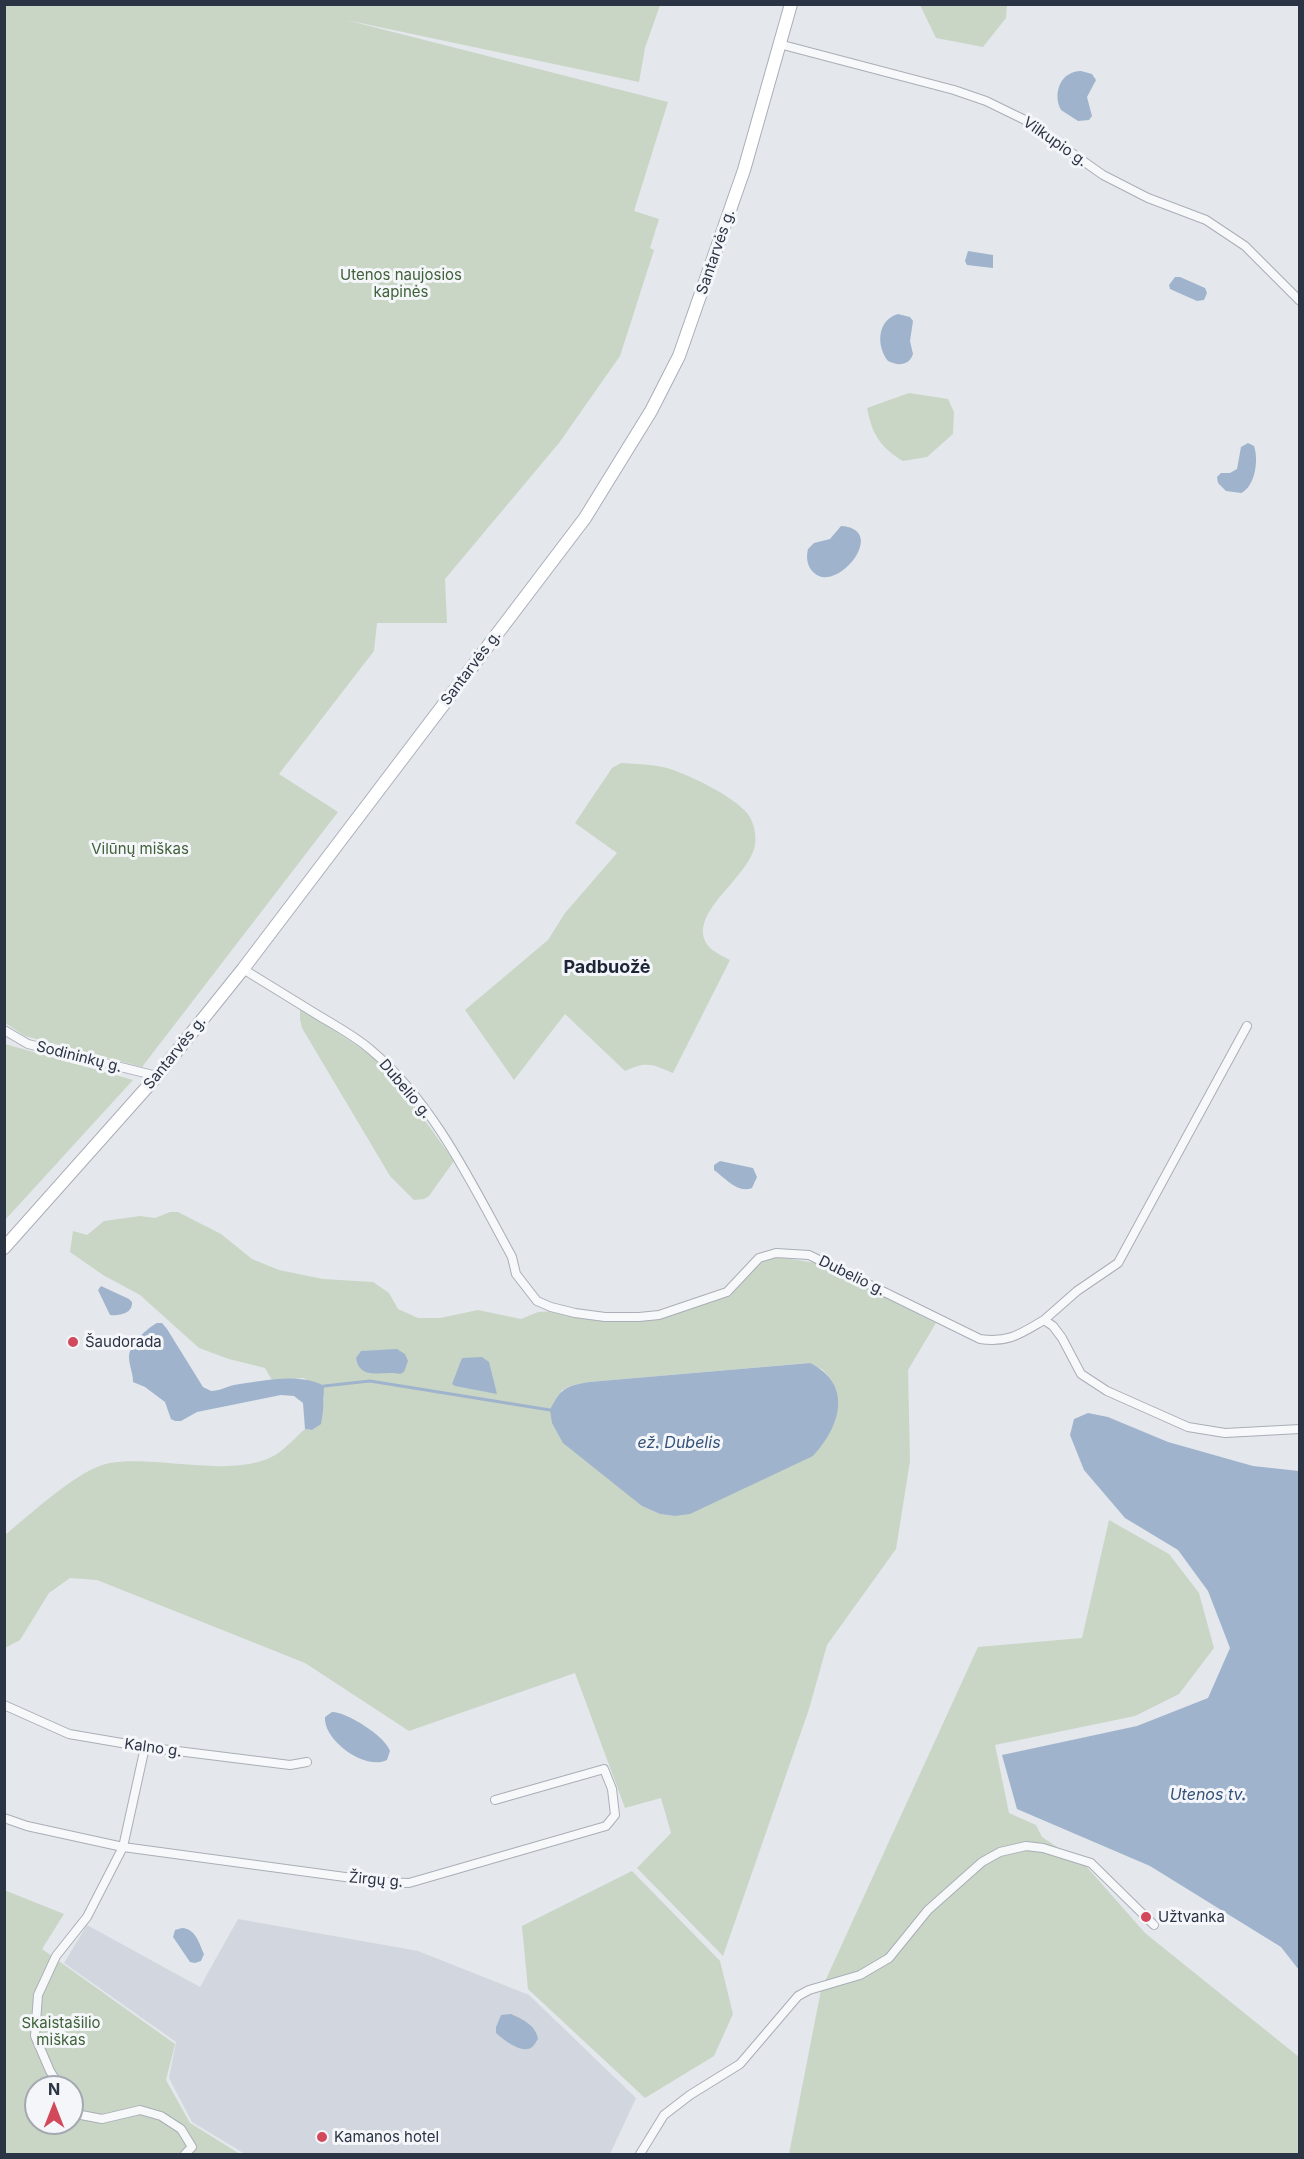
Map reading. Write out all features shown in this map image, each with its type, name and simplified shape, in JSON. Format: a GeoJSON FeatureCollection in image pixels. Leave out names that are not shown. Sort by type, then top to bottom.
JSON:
{"type":"FeatureCollection","features":[{"type":"Feature","properties":{"kind":"main road","name":"Santarvės g."},"geometry":{"type":"LineString","coordinates":[[4,1248],[157,1076],[243,969],[585,518],[651,411],[679,356],[744,170],[791,4]]}},
{"type":"Feature","properties":{"kind":"street","name":"Vilkupio g."},"geometry":{"type":"LineString","coordinates":[[779,44],[954,90],[986,101],[1024,120],[1103,175],[1148,198],[1206,220],[1245,246],[1299,301]]}},
{"type":"Feature","properties":{"kind":"street","name":"Dubelio g."},"geometry":{"type":"LineString","coordinates":[[243,969],[354,1037],[391,1070],[422,1106],[462,1164],[512,1257],[516,1274],[537,1301],[551,1307],[605,1317],[659,1315],[727,1292],[739,1282],[759,1258],[776,1253],[809,1255],[980,1339],[996,1342],[1012,1338],[1044,1320],[1077,1291],[1118,1263],[1247,1026]]}},
{"type":"Feature","properties":{"kind":"street","name":"Sodininkų g."},"geometry":{"type":"LineString","coordinates":[[4,1030],[28,1044],[157,1076]]}},
{"type":"Feature","properties":{"kind":"street"},"geometry":{"type":"LineString","coordinates":[[1044,1320],[1053,1326],[1062,1338],[1081,1374],[1107,1391],[1188,1427],[1225,1433],[1299,1429]]}},
{"type":"Feature","properties":{"kind":"street","name":"Kalno g."},"geometry":{"type":"LineString","coordinates":[[4,1705],[69,1734],[145,1748],[290,1765],[307,1762]]}},
{"type":"Feature","properties":{"kind":"street"},"geometry":{"type":"LineString","coordinates":[[52,2075],[35,2036],[38,1995],[56,1956],[87,1917],[123,1847],[145,1748]]}},
{"type":"Feature","properties":{"kind":"street","name":"Žirgų g."},"geometry":{"type":"LineString","coordinates":[[4,1818],[27,1826],[123,1847],[382,1882],[409,1883],[606,1826],[615,1815],[612,1790],[604,1769],[495,1800]]}},
{"type":"Feature","properties":{"kind":"street"},"geometry":{"type":"LineString","coordinates":[[640,2154],[664,2115],[690,2095],[740,2064],[798,1996],[809,1990],[860,1975],[889,1958],[928,1910],[952,1887],[982,1862],[1000,1852],[1026,1846],[1091,1863],[1154,1925]]}},
{"type":"Feature","properties":{"kind":"street"},"geometry":{"type":"LineString","coordinates":[[84,2116],[102,2119],[140,2110],[161,2115],[181,2129],[192,2147],[185,2154]]}},
{"type":"Feature","properties":{"kind":"shaded area"},"geometry":{"type":"Polygon","coordinates":[[[238,1919],[418,1951],[529,1995],[636,2098],[610,2154],[245,2154],[192,2122],[169,2078],[176,2042],[64,1963],[87,1925],[200,1987],[238,1919]]]}},
{"type":"Feature","properties":{"kind":"green space"},"geometry":{"type":"Polygon","coordinates":[[[5,4],[660,5],[645,48],[639,82],[346,20],[668,102],[634,211],[659,219],[650,248],[654,250],[620,356],[559,443],[445,579],[447,623],[377,623],[374,651],[279,774],[338,812],[142,1067],[25,1036],[5,1023],[5,4]]]}},
{"type":"Feature","properties":{"kind":"green space"},"geometry":{"type":"Polygon","coordinates":[[[920,5],[1007,5],[1006,18],[983,47],[936,38],[920,5]]]}},
{"type":"Feature","properties":{"kind":"green space"},"geometry":{"type":"Polygon","coordinates":[[[909,393],[948,399],[954,412],[953,434],[927,457],[903,461],[878,439],[867,408],[909,393]]]}},
{"type":"Feature","properties":{"kind":"green space"},"geometry":{"type":"Polygon","coordinates":[[[621,763],[661,767],[686,775],[732,800],[750,817],[755,837],[753,852],[741,872],[711,909],[703,928],[704,940],[707,944],[715,952],[730,960],[673,1073],[649,1065],[625,1071],[565,1014],[514,1080],[465,1010],[548,940],[565,913],[617,853],[575,823],[612,768],[621,763]]]}},
{"type":"Feature","properties":{"kind":"green space"},"geometry":{"type":"Polygon","coordinates":[[[300,1008],[371,1055],[396,1080],[454,1161],[429,1196],[414,1200],[390,1176],[302,1028],[300,1008]]]}},
{"type":"Feature","properties":{"kind":"green space"},"geometry":{"type":"Polygon","coordinates":[[[5,1044],[133,1080],[4,1220],[5,1044]]]}},
{"type":"Feature","properties":{"kind":"green space"},"geometry":{"type":"Polygon","coordinates":[[[170,1212],[178,1212],[221,1234],[252,1259],[279,1270],[323,1279],[373,1282],[389,1293],[398,1309],[418,1318],[440,1318],[478,1310],[521,1319],[538,1312],[555,1311],[658,1319],[731,1295],[758,1265],[768,1259],[778,1257],[816,1263],[936,1323],[908,1370],[910,1461],[896,1549],[827,1645],[809,1709],[723,1956],[637,1868],[671,1833],[661,1798],[625,1808],[575,1673],[409,1731],[305,1663],[97,1580],[70,1578],[49,1593],[20,1640],[5,1648],[5,1535],[70,1483],[110,1463],[130,1461],[218,1466],[260,1462],[277,1454],[305,1429],[312,1430],[320,1424],[324,1396],[304,1378],[272,1380],[265,1368],[229,1359],[199,1348],[140,1295],[103,1275],[70,1252],[73,1231],[87,1235],[104,1221],[140,1216],[155,1218],[170,1212]],[[809,1363],[589,1382],[570,1386],[561,1391],[642,1506],[660,1514],[675,1516],[831,1380],[823,1370],[809,1363]]]}},
{"type":"Feature","properties":{"kind":"green space"},"geometry":{"type":"Polygon","coordinates":[[[1109,1520],[1169,1554],[1199,1593],[1214,1648],[1179,1694],[1135,1716],[995,1745],[1009,1813],[1036,1825],[1042,1837],[1086,1866],[1145,1933],[1299,2057],[1299,2154],[789,2154],[821,1990],[978,1647],[1082,1638],[1109,1520]]]}},
{"type":"Feature","properties":{"kind":"green space"},"geometry":{"type":"Polygon","coordinates":[[[632,1871],[720,1961],[733,2014],[714,2056],[645,2098],[528,1989],[522,1926],[632,1871]]]}},
{"type":"Feature","properties":{"kind":"green space","name":"Skaistašilio miškas"},"geometry":{"type":"Polygon","coordinates":[[[4,1890],[64,1914],[42,1949],[175,2044],[166,2080],[190,2123],[240,2154],[5,2154],[4,1890]]]}},
{"type":"Feature","properties":{"kind":"water"},"geometry":{"type":"Polygon","coordinates":[[[1081,71],[1092,74],[1096,80],[1087,97],[1092,116],[1089,120],[1078,121],[1061,110],[1058,103],[1058,90],[1068,75],[1081,71]]]}},
{"type":"Feature","properties":{"kind":"water"},"geometry":{"type":"Polygon","coordinates":[[[968,251],[993,255],[993,268],[967,265],[965,261],[968,251]]]}},
{"type":"Feature","properties":{"kind":"water"},"geometry":{"type":"Polygon","coordinates":[[[1175,277],[1205,288],[1207,293],[1204,300],[1197,301],[1170,289],[1169,285],[1175,277]]]}},
{"type":"Feature","properties":{"kind":"water"},"geometry":{"type":"Polygon","coordinates":[[[898,314],[910,317],[913,321],[910,341],[913,354],[906,363],[896,364],[888,361],[880,341],[882,328],[886,322],[898,314]]]}},
{"type":"Feature","properties":{"kind":"water"},"geometry":{"type":"Polygon","coordinates":[[[1248,443],[1254,446],[1255,452],[1256,465],[1253,479],[1246,490],[1241,493],[1226,491],[1218,483],[1217,477],[1221,473],[1230,473],[1237,469],[1241,447],[1248,443]]]}},
{"type":"Feature","properties":{"kind":"water"},"geometry":{"type":"Polygon","coordinates":[[[841,526],[855,530],[861,538],[860,548],[845,569],[834,575],[823,577],[809,567],[808,549],[814,543],[830,539],[841,526]]]}},
{"type":"Feature","properties":{"kind":"water"},"geometry":{"type":"Polygon","coordinates":[[[720,1161],[753,1168],[757,1177],[752,1188],[742,1189],[727,1181],[714,1170],[714,1165],[720,1161]]]}},
{"type":"Feature","properties":{"kind":"water"},"geometry":{"type":"Polygon","coordinates":[[[101,1286],[129,1299],[132,1302],[130,1309],[122,1314],[110,1315],[98,1290],[101,1286]]]}},
{"type":"Feature","properties":{"kind":"water"},"geometry":{"type":"Polygon","coordinates":[[[157,1323],[162,1323],[167,1329],[203,1387],[211,1391],[234,1385],[292,1378],[304,1379],[324,1386],[321,1424],[312,1430],[305,1429],[303,1403],[294,1396],[281,1395],[197,1412],[181,1421],[171,1419],[165,1402],[145,1387],[133,1382],[129,1360],[135,1342],[157,1323]]]}},
{"type":"Feature","properties":{"kind":"water"},"geometry":{"type":"Polygon","coordinates":[[[397,1349],[405,1354],[408,1361],[404,1372],[400,1374],[367,1373],[358,1365],[356,1358],[361,1351],[397,1349]]]}},
{"type":"Feature","properties":{"kind":"water"},"geometry":{"type":"Polygon","coordinates":[[[482,1357],[489,1362],[497,1394],[452,1384],[462,1358],[482,1357]]]}},
{"type":"Feature","properties":{"kind":"water","name":"ež. Dubelis"},"geometry":{"type":"Polygon","coordinates":[[[810,1363],[824,1372],[833,1383],[837,1394],[836,1420],[822,1445],[813,1456],[690,1514],[675,1516],[660,1514],[642,1506],[563,1443],[552,1423],[550,1410],[558,1397],[565,1389],[581,1383],[810,1363]]]}},
{"type":"Feature","properties":{"kind":"water","name":"Utenos tv."},"geometry":{"type":"Polygon","coordinates":[[[1088,1413],[1108,1417],[1168,1442],[1253,1466],[1299,1471],[1299,1970],[1281,1947],[1150,1866],[1017,1809],[1002,1755],[1137,1726],[1208,1698],[1230,1648],[1208,1591],[1178,1550],[1125,1518],[1084,1470],[1070,1435],[1074,1419],[1088,1413]]]}},
{"type":"Feature","properties":{"kind":"water"},"geometry":{"type":"Polygon","coordinates":[[[332,1712],[356,1720],[373,1732],[390,1751],[387,1760],[368,1761],[357,1757],[338,1744],[326,1726],[325,1717],[332,1712]]]}},
{"type":"Feature","properties":{"kind":"water"},"geometry":{"type":"Polygon","coordinates":[[[182,1928],[191,1931],[196,1937],[204,1954],[201,1961],[190,1962],[173,1937],[175,1930],[182,1928]]]}},
{"type":"Feature","properties":{"kind":"water"},"geometry":{"type":"Polygon","coordinates":[[[511,2014],[528,2023],[537,2034],[538,2039],[531,2048],[524,2049],[515,2046],[496,2033],[501,2015],[511,2014]]]}},
{"type":"Feature","properties":{"kind":"waterway"},"geometry":{"type":"LineString","coordinates":[[324,1386],[370,1381],[550,1410]]}},
{"type":"Feature","properties":{"kind":"place","name":"Šaudorada"},"geometry":{"type":"Point","coordinates":[73,1342]}},
{"type":"Feature","properties":{"kind":"place","name":"Užtvanka"},"geometry":{"type":"Point","coordinates":[1146,1917]}},
{"type":"Feature","properties":{"kind":"place","name":"Kamanos hotel"},"geometry":{"type":"Point","coordinates":[322,2137]}},
{"type":"Feature","properties":{"kind":"district","name":"Padbuožė"},"geometry":{"type":"Point","coordinates":[607,968]}},
{"type":"Feature","properties":{"kind":"park label","name":"Utenos naujosios kapinės"},"geometry":{"type":"Point","coordinates":[401,284]}},
{"type":"Feature","properties":{"kind":"park label","name":"Vilūnų miškas"},"geometry":{"type":"Point","coordinates":[140,849]}}]}
